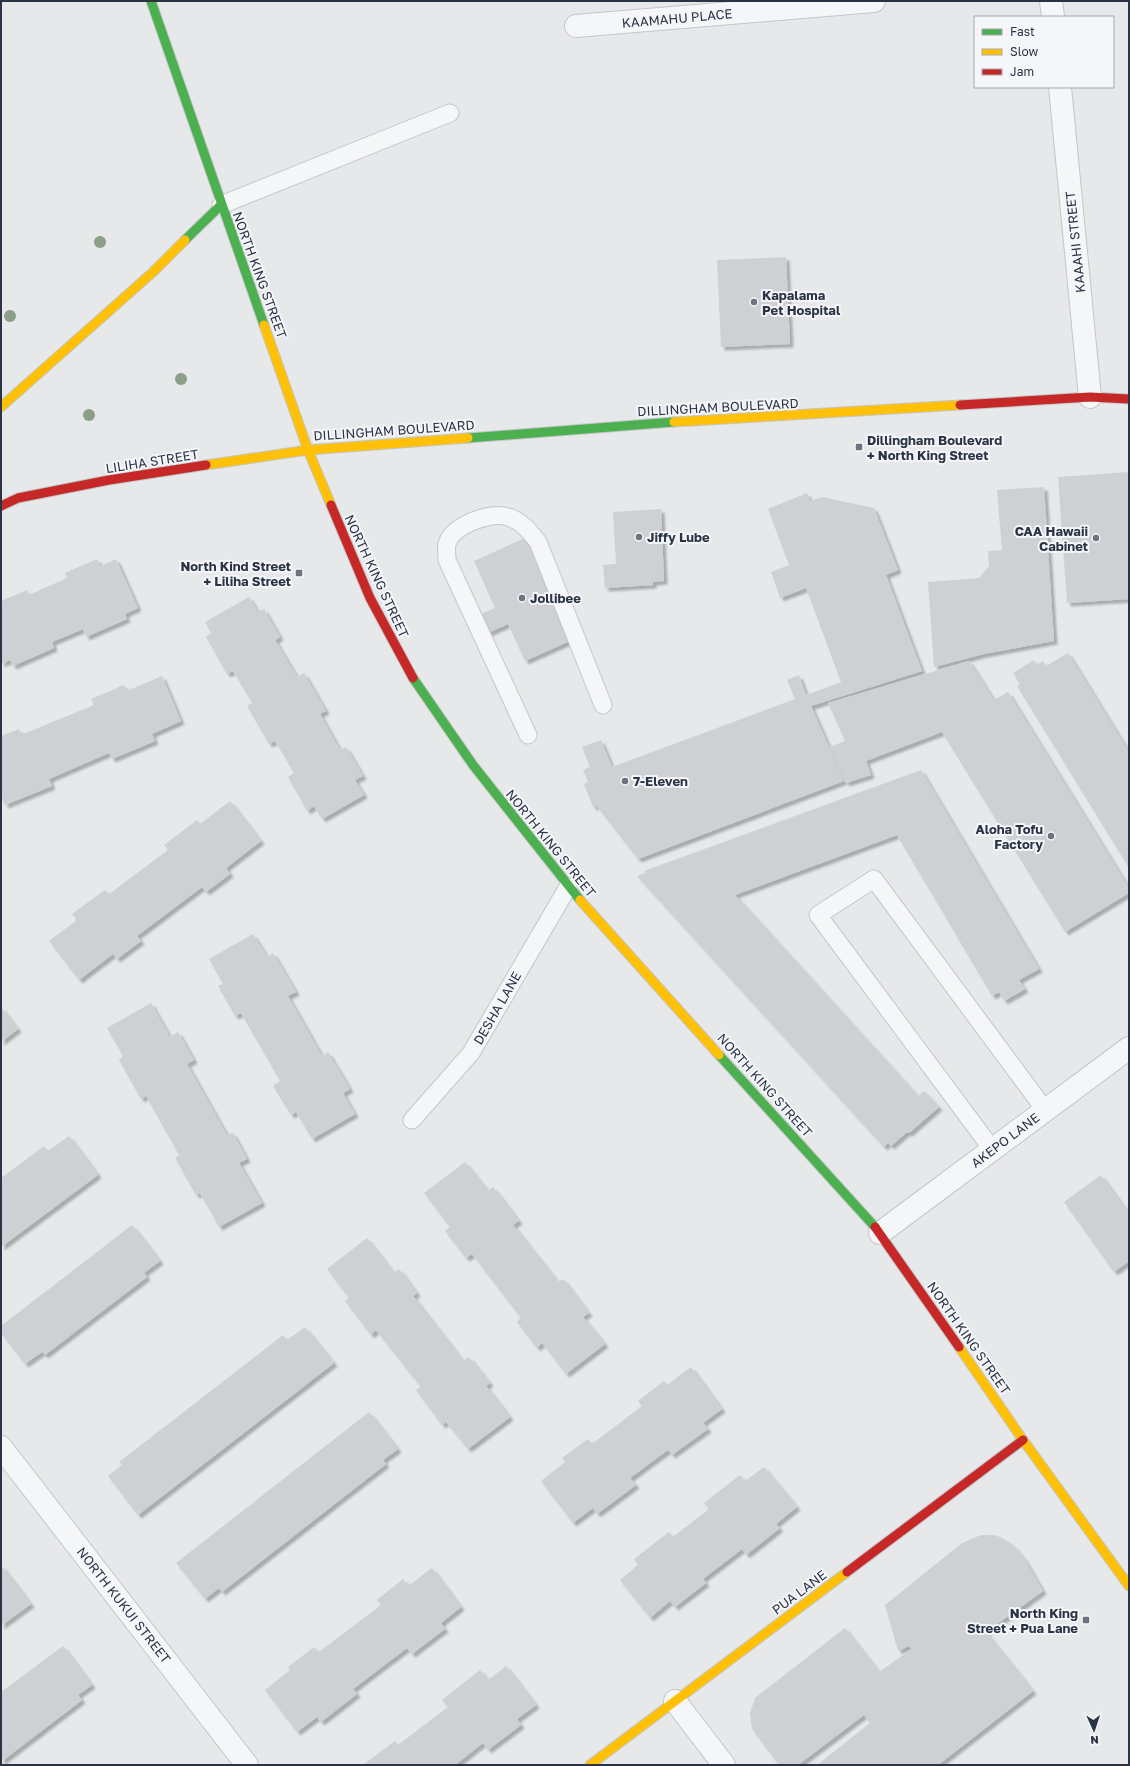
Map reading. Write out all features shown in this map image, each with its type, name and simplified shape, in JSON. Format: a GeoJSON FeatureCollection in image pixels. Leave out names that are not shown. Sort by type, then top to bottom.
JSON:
{"type":"FeatureCollection","features":[{"type":"Feature","properties":{"kind":"main road","name":"NORTH KING STREET"},"geometry":{"type":"LineString","coordinates":[[151,1],[221,205],[308,450],[370,598],[420,688],[472,765],[568,887],[880,1232],[1023,1440],[1129,1586]]}},
{"type":"Feature","properties":{"kind":"main road"},"geometry":{"type":"LineString","coordinates":[[1,407],[153,272],[221,205]]}},
{"type":"Feature","properties":{"kind":"main road","name":"DILLINGHAM BOULEVARD"},"geometry":{"type":"LineString","coordinates":[[308,450],[680,422],[1090,397],[1129,399]]}},
{"type":"Feature","properties":{"kind":"main road","name":"LILIHA STREET"},"geometry":{"type":"LineString","coordinates":[[1,506],[18,498],[109,480],[308,450]]}},
{"type":"Feature","properties":{"kind":"main road","name":"PUA LANE"},"geometry":{"type":"LineString","coordinates":[[590,1765],[1023,1440]]}},
{"type":"Feature","properties":{"kind":"street","name":"KAAMAHU PLACE"},"geometry":{"type":"LineString","coordinates":[[576,26],[874,1]]}},
{"type":"Feature","properties":{"kind":"street"},"geometry":{"type":"LineString","coordinates":[[1051,1],[1053,16]]}},
{"type":"Feature","properties":{"kind":"street","name":"KAAAHI STREET"},"geometry":{"type":"LineString","coordinates":[[1060,88],[1090,397]]}},
{"type":"Feature","properties":{"kind":"street","name":"AKEPO LANE"},"geometry":{"type":"LineString","coordinates":[[880,1232],[1129,1048]]}},
{"type":"Feature","properties":{"kind":"street","name":"NORTH KUKUI STREET"},"geometry":{"type":"LineString","coordinates":[[1,1447],[247,1765]]}},
{"type":"Feature","properties":{"kind":"street"},"geometry":{"type":"LineString","coordinates":[[675,1701],[724,1765]]}},
{"type":"Feature","properties":{"kind":"lane"},"geometry":{"type":"LineString","coordinates":[[221,205],[450,113]]}},
{"type":"Feature","properties":{"kind":"lane"},"geometry":{"type":"LineString","coordinates":[[528,735],[447,560],[447,543],[459,529],[472,521],[489,517],[508,516],[526,526],[538,542],[603,705]]}},
{"type":"Feature","properties":{"kind":"lane"},"geometry":{"type":"LineString","coordinates":[[992,1149],[818,915],[874,879],[1045,1110]]}},
{"type":"Feature","properties":{"kind":"lane","name":"DESHA LANE"},"geometry":{"type":"LineString","coordinates":[[412,1120],[471,1053],[568,887]]}},
{"type":"Feature","properties":{"kind":"building","name":"Kapalama Pet Hospital"},"geometry":{"type":"Polygon","coordinates":[[[786,257],[790,344],[721,347],[717,260],[786,257]]]}},
{"type":"Feature","properties":{"kind":"building","name":"CAA Hawaii Cabinet"},"geometry":{"type":"Polygon","coordinates":[[[1129,472],[1129,599],[1067,603],[1058,477],[1129,472]]]}},
{"type":"Feature","properties":{"kind":"building"},"geometry":{"type":"Polygon","coordinates":[[[1044,487],[1054,641],[984,654],[934,667],[928,582],[979,578],[989,566],[988,551],[1002,550],[997,490],[1044,487]]]}},
{"type":"Feature","properties":{"kind":"building"},"geometry":{"type":"Polygon","coordinates":[[[807,493],[810,501],[822,497],[874,508],[898,570],[886,575],[922,671],[811,706],[844,781],[638,859],[596,805],[593,807],[584,784],[588,782],[583,770],[590,767],[582,747],[601,740],[612,767],[795,699],[787,680],[799,675],[806,695],[841,682],[806,588],[780,598],[771,572],[789,565],[768,509],[807,493]]]}},
{"type":"Feature","properties":{"kind":"building","name":"Jiffy Lube"},"geometry":{"type":"Polygon","coordinates":[[[661,509],[664,581],[653,582],[653,585],[605,588],[603,565],[616,564],[613,512],[661,509]]]}},
{"type":"Feature","properties":{"kind":"building","name":"Jollibee"},"geometry":{"type":"Polygon","coordinates":[[[529,536],[572,640],[525,661],[508,624],[488,633],[479,615],[495,608],[474,561],[529,536]]]}},
{"type":"Feature","properties":{"kind":"building"},"geometry":{"type":"Polygon","coordinates":[[[97,559],[100,566],[116,559],[138,608],[125,614],[127,619],[86,637],[83,629],[52,642],[54,648],[13,666],[10,660],[1,664],[1,601],[27,590],[29,595],[67,578],[65,573],[97,559]]]}},
{"type":"Feature","properties":{"kind":"building"},"geometry":{"type":"Polygon","coordinates":[[[249,597],[258,612],[264,609],[280,637],[275,640],[297,677],[304,673],[326,711],[320,714],[340,750],[346,747],[363,776],[355,780],[364,795],[322,819],[314,806],[307,811],[288,777],[294,773],[275,741],[269,744],[247,706],[252,703],[233,671],[227,674],[206,637],[211,633],[205,622],[249,597]]]}},
{"type":"Feature","properties":{"kind":"building"},"geometry":{"type":"Polygon","coordinates":[[[1068,653],[1129,752],[1129,868],[1017,686],[1020,684],[1013,673],[1034,660],[1037,665],[1043,661],[1046,666],[1068,653]]]}},
{"type":"Feature","properties":{"kind":"building","name":"Aloha Tofu Factory"},"geometry":{"type":"Polygon","coordinates":[[[969,661],[994,700],[1008,692],[1129,888],[1129,893],[1065,932],[942,732],[866,761],[871,775],[846,783],[830,747],[845,741],[828,703],[969,661]]]}},
{"type":"Feature","properties":{"kind":"building"},"geometry":{"type":"Polygon","coordinates":[[[162,676],[181,721],[152,734],[155,741],[112,759],[109,753],[49,779],[52,786],[5,805],[3,799],[1,800],[1,736],[19,729],[21,735],[94,705],[91,699],[124,685],[127,691],[162,676]]]}},
{"type":"Feature","properties":{"kind":"building"},"geometry":{"type":"Polygon","coordinates":[[[921,770],[1039,969],[1019,980],[1025,989],[1004,1001],[999,992],[992,996],[897,835],[735,895],[918,1096],[924,1091],[939,1107],[909,1133],[907,1132],[891,1146],[888,1143],[884,1147],[637,876],[645,873],[644,871],[921,770]]]}},
{"type":"Feature","properties":{"kind":"building"},"geometry":{"type":"Polygon","coordinates":[[[230,801],[261,841],[226,868],[230,874],[206,892],[202,887],[137,936],[141,941],[117,959],[113,954],[79,980],[49,941],[77,920],[72,914],[105,890],[109,894],[168,850],[164,845],[197,820],[200,824],[230,801]]]}},
{"type":"Feature","properties":{"kind":"building"},"geometry":{"type":"Polygon","coordinates":[[[253,934],[267,957],[273,953],[296,992],[288,996],[322,1056],[328,1052],[350,1089],[343,1093],[355,1114],[312,1139],[296,1112],[291,1115],[273,1086],[280,1081],[241,1013],[235,1016],[218,986],[223,984],[209,959],[253,934]]]}},
{"type":"Feature","properties":{"kind":"building"},"geometry":{"type":"Polygon","coordinates":[[[151,1003],[170,1037],[178,1032],[194,1060],[187,1064],[227,1135],[233,1133],[247,1159],[239,1163],[262,1203],[219,1227],[200,1193],[196,1195],[175,1158],[179,1155],[146,1096],[141,1099],[119,1060],[123,1056],[107,1028],[151,1003]]]}},
{"type":"Feature","properties":{"kind":"building"},"geometry":{"type":"Polygon","coordinates":[[[1,1007],[18,1029],[1,1042],[1,1007]]]}},
{"type":"Feature","properties":{"kind":"building"},"geometry":{"type":"Polygon","coordinates":[[[69,1136],[98,1175],[1,1247],[1,1178],[44,1146],[48,1151],[69,1136]]]}},
{"type":"Feature","properties":{"kind":"building"},"geometry":{"type":"Polygon","coordinates":[[[465,1162],[488,1191],[493,1187],[519,1221],[513,1225],[558,1282],[563,1279],[589,1313],[583,1317],[605,1344],[566,1374],[542,1343],[537,1348],[517,1322],[521,1318],[472,1254],[466,1258],[445,1231],[450,1227],[424,1193],[465,1162]]]}},
{"type":"Feature","properties":{"kind":"building"},"geometry":{"type":"Polygon","coordinates":[[[1101,1175],[1129,1214],[1129,1261],[1114,1272],[1064,1202],[1101,1175]]]}},
{"type":"Feature","properties":{"kind":"building"},"geometry":{"type":"Polygon","coordinates":[[[132,1225],[160,1261],[144,1273],[147,1277],[45,1355],[42,1352],[25,1364],[1,1333],[1,1326],[132,1225]]]}},
{"type":"Feature","properties":{"kind":"building"},"geometry":{"type":"Polygon","coordinates":[[[367,1238],[394,1273],[399,1269],[417,1293],[413,1296],[463,1361],[469,1357],[490,1383],[486,1386],[510,1417],[468,1449],[446,1422],[442,1425],[416,1390],[421,1387],[376,1330],[371,1335],[345,1301],[349,1298],[327,1269],[367,1238]]]}},
{"type":"Feature","properties":{"kind":"building"},"geometry":{"type":"Polygon","coordinates":[[[305,1327],[334,1363],[138,1515],[108,1476],[122,1465],[119,1462],[283,1335],[287,1340],[305,1327]]]}},
{"type":"Feature","properties":{"kind":"building"},"geometry":{"type":"Polygon","coordinates":[[[691,1367],[722,1409],[703,1423],[708,1429],[672,1455],[668,1450],[630,1478],[636,1485],[597,1514],[593,1508],[573,1523],[541,1481],[565,1462],[562,1458],[588,1439],[592,1444],[642,1406],[638,1401],[664,1381],[667,1385],[691,1367]]]}},
{"type":"Feature","properties":{"kind":"building"},"geometry":{"type":"Polygon","coordinates":[[[369,1412],[398,1449],[383,1460],[386,1464],[222,1592],[219,1588],[205,1599],[176,1563],[369,1412]]]}},
{"type":"Feature","properties":{"kind":"building"},"geometry":{"type":"Polygon","coordinates":[[[764,1467],[797,1507],[776,1524],[780,1528],[746,1555],[742,1549],[703,1579],[706,1583],[675,1607],[670,1601],[650,1618],[620,1580],[638,1565],[634,1559],[669,1532],[673,1537],[709,1509],[704,1503],[740,1475],[745,1481],[764,1467]]]}},
{"type":"Feature","properties":{"kind":"building"},"geometry":{"type":"Polygon","coordinates":[[[981,1535],[995,1535],[1004,1539],[1015,1547],[1025,1560],[1043,1591],[986,1632],[1033,1691],[938,1765],[817,1765],[870,1723],[864,1715],[798,1765],[779,1765],[752,1729],[750,1713],[755,1698],[845,1628],[879,1672],[912,1649],[909,1646],[898,1651],[885,1605],[962,1543],[981,1535]]]}},
{"type":"Feature","properties":{"kind":"building"},"geometry":{"type":"Polygon","coordinates":[[[1,1565],[31,1604],[1,1626],[1,1565]]]}},
{"type":"Feature","properties":{"kind":"building"},"geometry":{"type":"Polygon","coordinates":[[[432,1568],[461,1607],[441,1623],[445,1629],[412,1654],[407,1648],[353,1689],[357,1694],[321,1722],[317,1717],[297,1732],[265,1690],[290,1670],[288,1667],[314,1647],[319,1652],[381,1605],[377,1600],[403,1579],[408,1586],[432,1568]]]}},
{"type":"Feature","properties":{"kind":"building"},"geometry":{"type":"Polygon","coordinates":[[[63,1646],[92,1685],[78,1695],[82,1700],[1,1762],[1,1692],[63,1646]]]}},
{"type":"Feature","properties":{"kind":"building"},"geometry":{"type":"Polygon","coordinates":[[[506,1666],[536,1705],[517,1719],[521,1725],[488,1750],[483,1743],[455,1765],[363,1765],[395,1741],[398,1745],[448,1707],[442,1700],[480,1670],[488,1680],[506,1666]]]}},
{"type":"Feature","properties":{"kind":"traffic: fast"},"geometry":{"type":"LineString","coordinates":[[151,1],[264,325]]}},
{"type":"Feature","properties":{"kind":"traffic: fast"},"geometry":{"type":"LineString","coordinates":[[185,240],[221,205]]}},
{"type":"Feature","properties":{"kind":"traffic: fast"},"geometry":{"type":"LineString","coordinates":[[468,438],[674,422]]}},
{"type":"Feature","properties":{"kind":"traffic: fast"},"geometry":{"type":"LineString","coordinates":[[413,678],[473,765],[580,900]]}},
{"type":"Feature","properties":{"kind":"traffic: fast"},"geometry":{"type":"LineString","coordinates":[[719,1055],[875,1227]]}},
{"type":"Feature","properties":{"kind":"traffic: slow"},"geometry":{"type":"LineString","coordinates":[[1,407],[153,272],[185,240]]}},
{"type":"Feature","properties":{"kind":"traffic: slow"},"geometry":{"type":"LineString","coordinates":[[264,325],[308,450],[331,505]]}},
{"type":"Feature","properties":{"kind":"traffic: slow"},"geometry":{"type":"LineString","coordinates":[[674,422],[960,405]]}},
{"type":"Feature","properties":{"kind":"traffic: slow"},"geometry":{"type":"LineString","coordinates":[[206,465],[308,450],[468,438]]}},
{"type":"Feature","properties":{"kind":"traffic: slow"},"geometry":{"type":"LineString","coordinates":[[580,900],[719,1055]]}},
{"type":"Feature","properties":{"kind":"traffic: slow"},"geometry":{"type":"LineString","coordinates":[[959,1347],[1023,1440],[1129,1586]]}},
{"type":"Feature","properties":{"kind":"traffic: slow"},"geometry":{"type":"LineString","coordinates":[[590,1765],[847,1572]]}},
{"type":"Feature","properties":{"kind":"traffic: jam"},"geometry":{"type":"LineString","coordinates":[[960,405],[1090,397],[1129,399]]}},
{"type":"Feature","properties":{"kind":"traffic: jam"},"geometry":{"type":"LineString","coordinates":[[1,506],[18,498],[109,480],[206,465]]}},
{"type":"Feature","properties":{"kind":"traffic: jam"},"geometry":{"type":"LineString","coordinates":[[331,505],[370,598],[413,678]]}},
{"type":"Feature","properties":{"kind":"traffic: jam"},"geometry":{"type":"LineString","coordinates":[[875,1227],[959,1347]]}},
{"type":"Feature","properties":{"kind":"traffic: jam"},"geometry":{"type":"LineString","coordinates":[[847,1572],[1023,1440]]}},
{"type":"Feature","properties":{"kind":"place","name":"Kapalama Pet Hospital"},"geometry":{"type":"Point","coordinates":[754,302]}},
{"type":"Feature","properties":{"kind":"place","name":"Dillingham Boulevard + North King Street"},"geometry":{"type":"Point","coordinates":[859,447]}},
{"type":"Feature","properties":{"kind":"place","name":"Jiffy Lube"},"geometry":{"type":"Point","coordinates":[639,537]}},
{"type":"Feature","properties":{"kind":"place","name":"CAA Hawaii Cabinet"},"geometry":{"type":"Point","coordinates":[1096,538]}},
{"type":"Feature","properties":{"kind":"place","name":"North Kind Street + Liliha Street"},"geometry":{"type":"Point","coordinates":[299,573]}},
{"type":"Feature","properties":{"kind":"place","name":"Jollibee"},"geometry":{"type":"Point","coordinates":[522,598]}},
{"type":"Feature","properties":{"kind":"place","name":"7-Eleven"},"geometry":{"type":"Point","coordinates":[625,781]}},
{"type":"Feature","properties":{"kind":"place","name":"Aloha Tofu Factory"},"geometry":{"type":"Point","coordinates":[1051,836]}},
{"type":"Feature","properties":{"kind":"place","name":"North King Street + Pua Lane"},"geometry":{"type":"Point","coordinates":[1086,1620]}}]}
